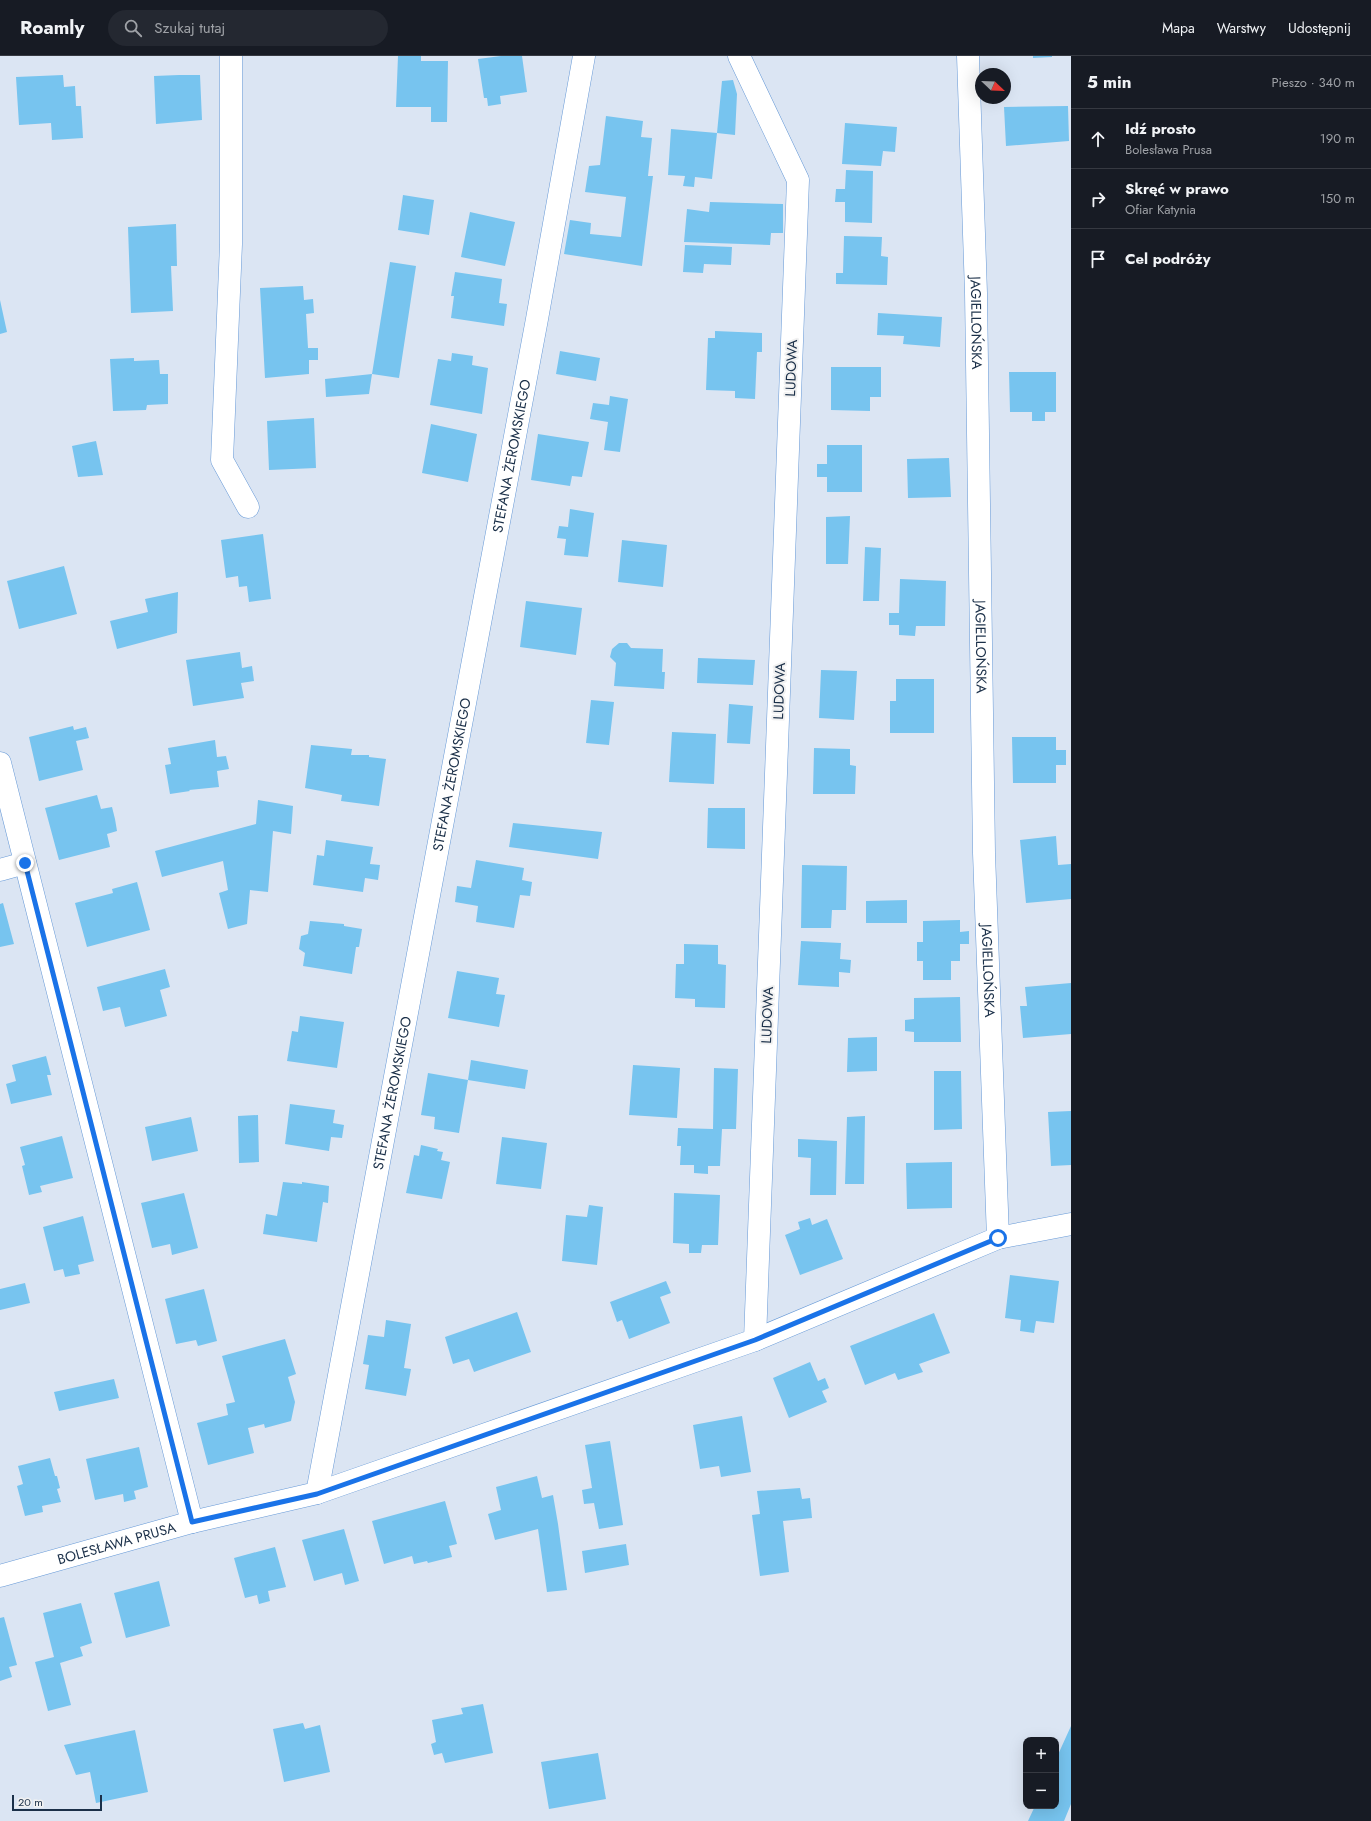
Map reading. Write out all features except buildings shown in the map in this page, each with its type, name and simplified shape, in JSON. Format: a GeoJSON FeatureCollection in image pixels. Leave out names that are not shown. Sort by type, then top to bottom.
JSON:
{"type":"FeatureCollection","features":[{"type":"Feature","properties":{"kind":"street"},"geometry":{"type":"LineString","coordinates":[[231,56],[231,244],[222,460],[248,506]]}},
{"type":"Feature","properties":{"kind":"street","name":"STEFANA ŻEROMSKIEGO"},"geometry":{"type":"LineString","coordinates":[[317,1494],[536,327],[584,56]]}},
{"type":"Feature","properties":{"kind":"street","name":"LUDOWA"},"geometry":{"type":"LineString","coordinates":[[739,56],[798,180],[755,1340]]}},
{"type":"Feature","properties":{"kind":"street","name":"JAGIELLOŃSKA"},"geometry":{"type":"LineString","coordinates":[[968,56],[976,293],[984,853],[998,1238]]}},
{"type":"Feature","properties":{"kind":"street"},"geometry":{"type":"LineString","coordinates":[[0,763],[192,1522]]}},
{"type":"Feature","properties":{"kind":"street"},"geometry":{"type":"LineString","coordinates":[[0,870],[25,863]]}},
{"type":"Feature","properties":{"kind":"street","name":"BOLESŁAWA PRUSA"},"geometry":{"type":"LineString","coordinates":[[0,1576],[192,1522],[317,1494],[755,1340],[998,1238],[1071,1224]]}},
{"type":"Feature","properties":{"kind":"route"},"geometry":{"type":"LineString","coordinates":[[25,863],[192,1522],[317,1494],[755,1340],[998,1238]]}}]}
